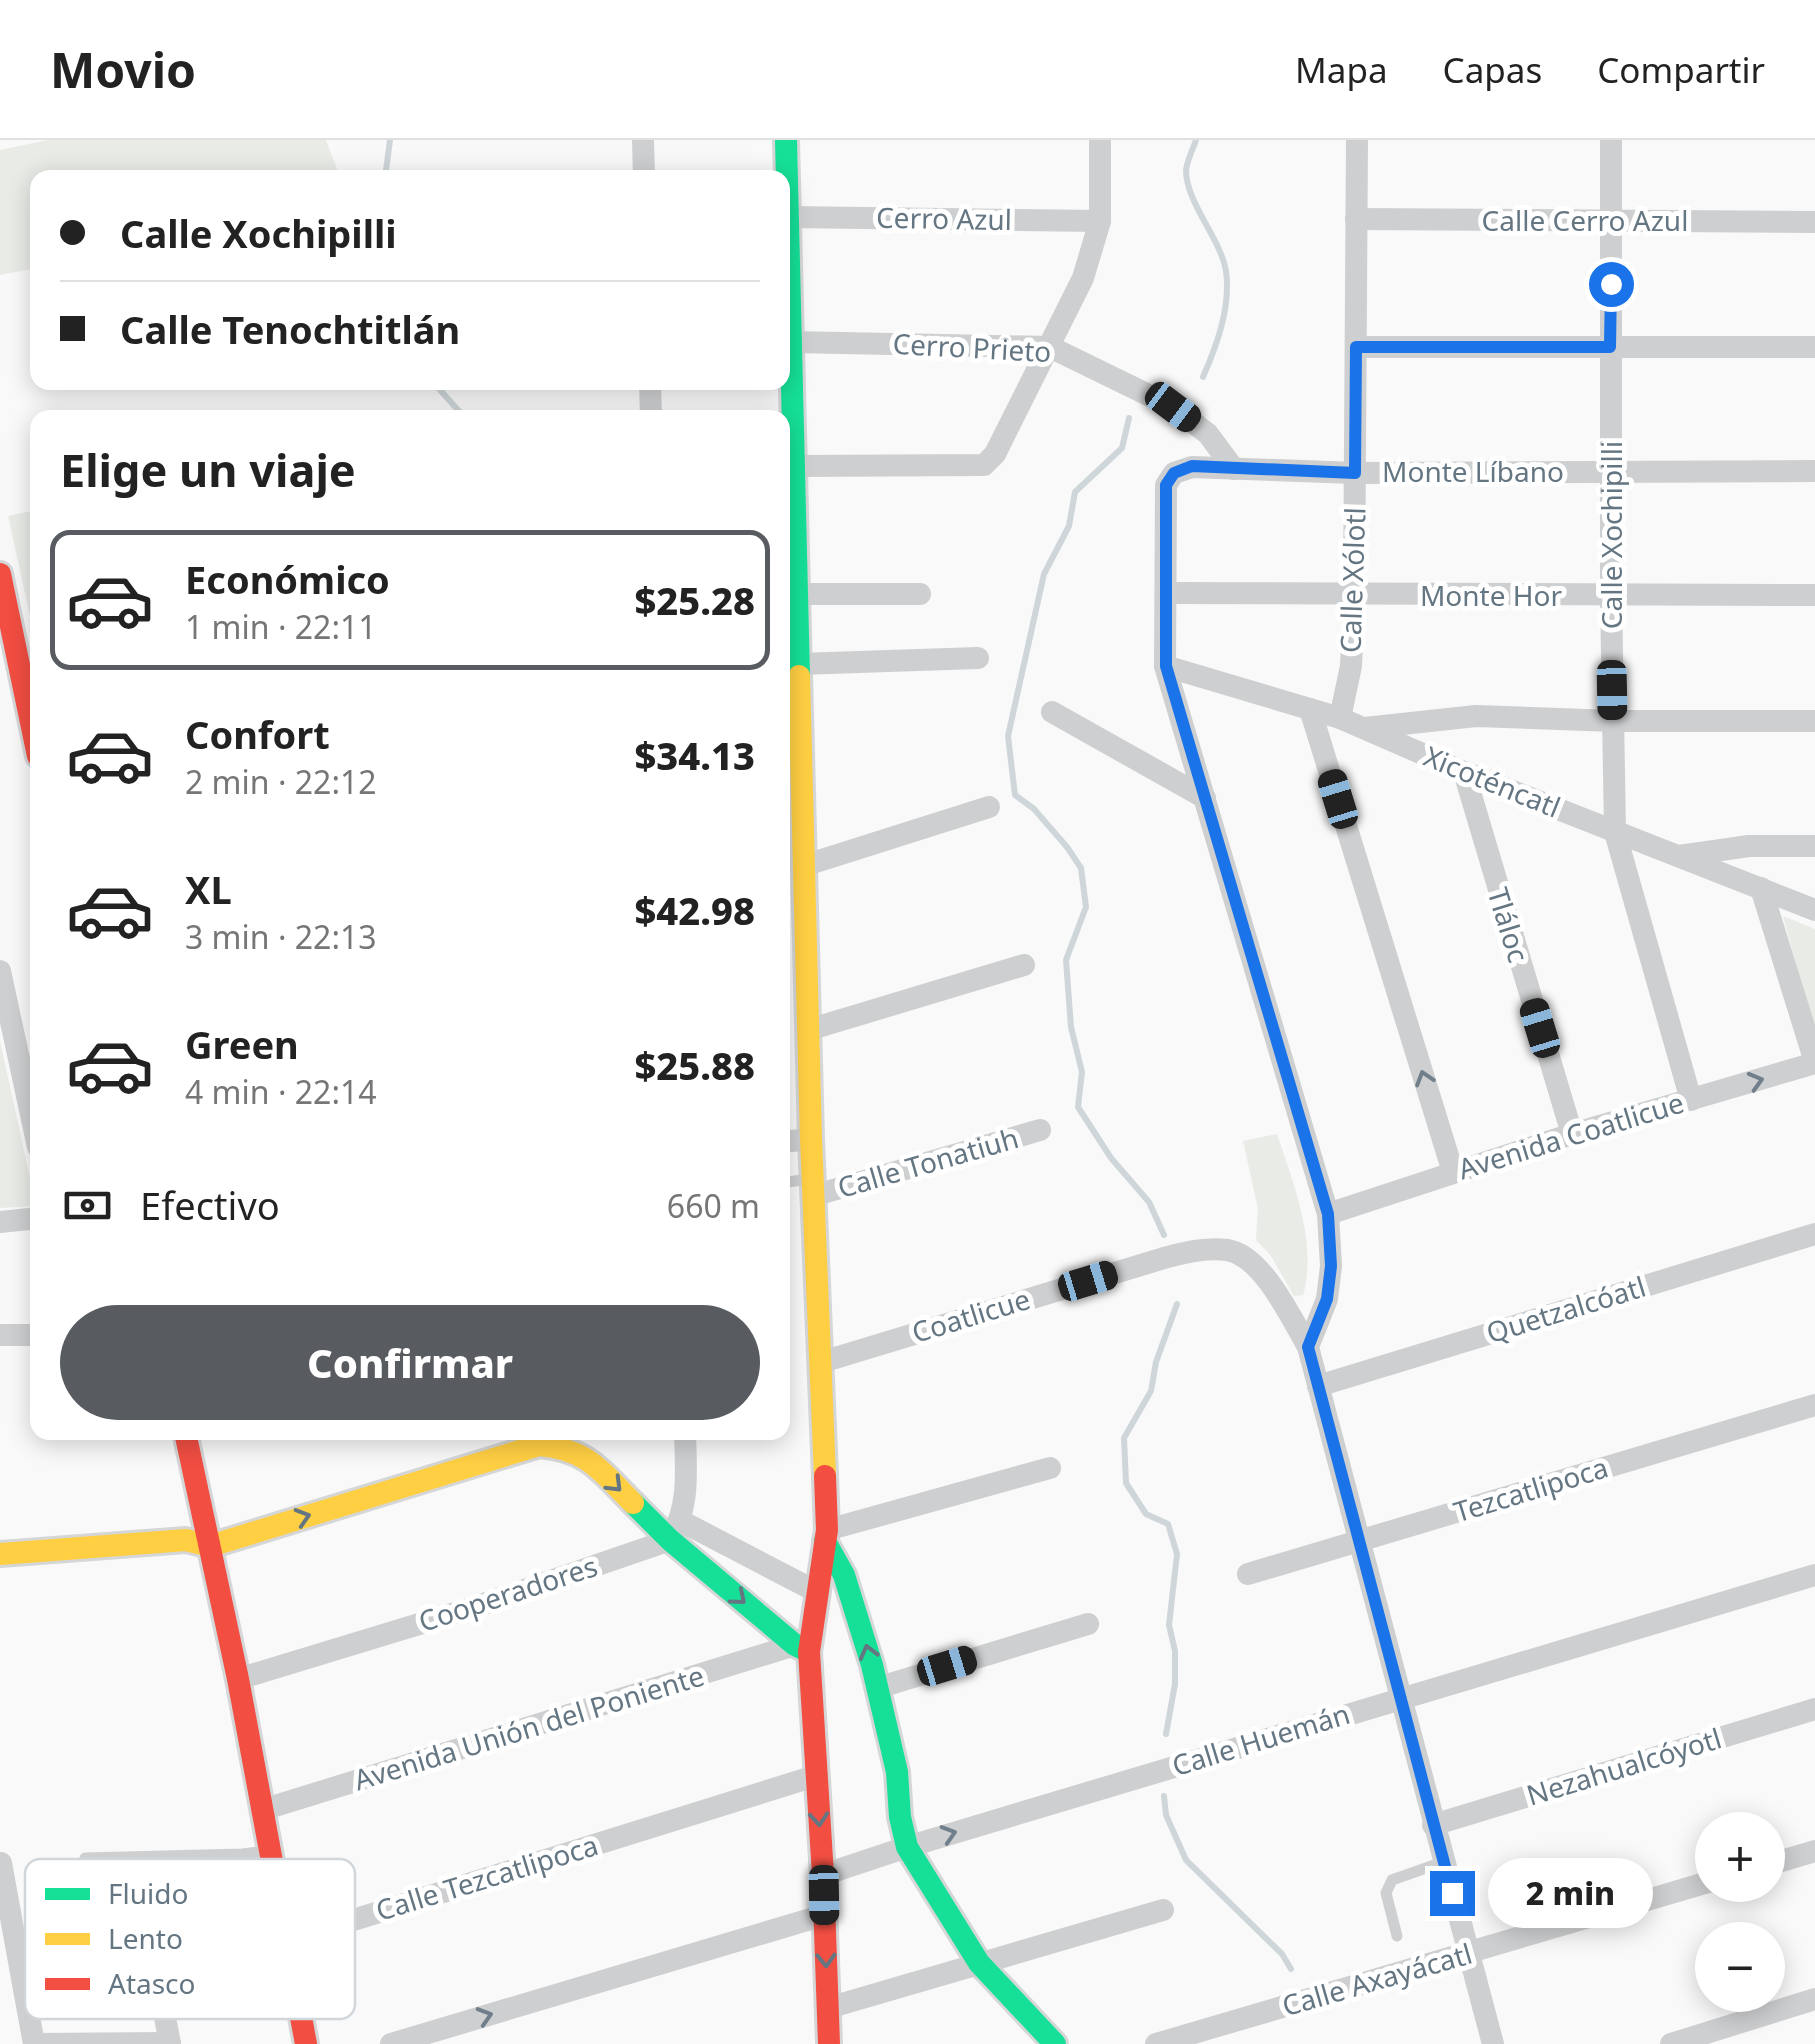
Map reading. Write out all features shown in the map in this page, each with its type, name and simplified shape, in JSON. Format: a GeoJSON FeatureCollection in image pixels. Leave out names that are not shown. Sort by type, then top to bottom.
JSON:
{"type":"FeatureCollection","features":[{"type":"Feature","properties":{"kind":"street"},"geometry":{"type":"LineString","coordinates":[[643,140],[644,170]]}},
{"type":"Feature","properties":{"kind":"street"},"geometry":{"type":"LineString","coordinates":[[786,140],[787,170]]}},
{"type":"Feature","properties":{"kind":"street"},"geometry":{"type":"LineString","coordinates":[[794,466],[984,465],[995,454],[1083,278],[1100,221],[1100,140]]}},
{"type":"Feature","properties":{"kind":"street","name":"Calle Xólotl"},"geometry":{"type":"LineString","coordinates":[[1350,723],[1357,140]]}},
{"type":"Feature","properties":{"kind":"street","name":"Calle Xochipilli"},"geometry":{"type":"LineString","coordinates":[[1612,140],[1615,832],[1691,1100]]}},
{"type":"Feature","properties":{"kind":"street","name":"Cerro Azul"},"geometry":{"type":"LineString","coordinates":[[790,218],[1100,221]]}},
{"type":"Feature","properties":{"kind":"street","name":"Calle Cerro Azul"},"geometry":{"type":"LineString","coordinates":[[1356,220],[1815,222]]}},
{"type":"Feature","properties":{"kind":"street"},"geometry":{"type":"LineString","coordinates":[[790,301],[798,594],[791,664],[806,865],[826,1535],[802,1648],[823,1875],[829,2044]]}},
{"type":"Feature","properties":{"kind":"street","name":"Cerro Prieto"},"geometry":{"type":"LineString","coordinates":[[791,342],[1050,347],[1173,407],[1208,434],[1234,469]]}},
{"type":"Feature","properties":{"kind":"street"},"geometry":{"type":"LineString","coordinates":[[1356,347],[1815,347]]}},
{"type":"Feature","properties":{"kind":"street","name":"Monte Líbano"},"geometry":{"type":"LineString","coordinates":[[1167,593],[1166,485],[1174,473],[1192,466],[1355,473],[1815,470]]}},
{"type":"Feature","properties":{"kind":"street"},"geometry":{"type":"LineString","coordinates":[[0,574],[30,720]]}},
{"type":"Feature","properties":{"kind":"street"},"geometry":{"type":"LineString","coordinates":[[1167,593],[1166,666],[1328,1214],[1331,1266],[1327,1299],[1308,1347]]}},
{"type":"Feature","properties":{"kind":"street","name":"Monte Hor"},"geometry":{"type":"LineString","coordinates":[[1167,593],[1815,595]]}},
{"type":"Feature","properties":{"kind":"street"},"geometry":{"type":"LineString","coordinates":[[798,594],[920,594]]}},
{"type":"Feature","properties":{"kind":"street"},"geometry":{"type":"LineString","coordinates":[[791,664],[978,658]]}},
{"type":"Feature","properties":{"kind":"street","name":"Xicoténcatl"},"geometry":{"type":"LineString","coordinates":[[1166,666],[1350,723],[1815,910]]}},
{"type":"Feature","properties":{"kind":"street"},"geometry":{"type":"LineString","coordinates":[[1310,708],[1453,1172]]}},
{"type":"Feature","properties":{"kind":"street"},"geometry":{"type":"LineString","coordinates":[[1052,712],[1205,798]]}},
{"type":"Feature","properties":{"kind":"street"},"geometry":{"type":"LineString","coordinates":[[1350,723],[1476,716],[1613,722],[1815,721]]}},
{"type":"Feature","properties":{"kind":"street","name":"Tláloc"},"geometry":{"type":"LineString","coordinates":[[1464,772],[1572,1134]]}},
{"type":"Feature","properties":{"kind":"street"},"geometry":{"type":"LineString","coordinates":[[806,865],[988,806]]}},
{"type":"Feature","properties":{"kind":"street"},"geometry":{"type":"LineString","coordinates":[[1677,857],[1749,846],[1815,846]]}},
{"type":"Feature","properties":{"kind":"street"},"geometry":{"type":"LineString","coordinates":[[1761,888],[1815,1062]]}},
{"type":"Feature","properties":{"kind":"street"},"geometry":{"type":"LineString","coordinates":[[790,1012],[808,1018],[1024,966]]}},
{"type":"Feature","properties":{"kind":"street"},"geometry":{"type":"LineString","coordinates":[[0,971],[30,1110]]}},
{"type":"Feature","properties":{"kind":"street","name":"Avenida Coatlicue"},"geometry":{"type":"LineString","coordinates":[[1328,1214],[1572,1134],[1815,1062]]}},
{"type":"Feature","properties":{"kind":"street","name":"Calle Tonatiuh"},"geometry":{"type":"LineString","coordinates":[[815,1186],[1040,1130]]}},
{"type":"Feature","properties":{"kind":"street","name":"Calle Tonatiuh"},"geometry":{"type":"LineString","coordinates":[[790,1141],[812,1139]]}},
{"type":"Feature","properties":{"kind":"street"},"geometry":{"type":"LineString","coordinates":[[0,1222],[30,1219]]}},
{"type":"Feature","properties":{"kind":"street","name":"Quetzalcóatl"},"geometry":{"type":"LineString","coordinates":[[1318,1386],[1815,1234]]}},
{"type":"Feature","properties":{"kind":"street","name":"Coatlicue"},"geometry":{"type":"LineString","coordinates":[[822,1362],[1164,1258],[1205,1250],[1231,1250],[1246,1258],[1274,1290],[1308,1347],[1492,2044]]}},
{"type":"Feature","properties":{"kind":"street"},"geometry":{"type":"LineString","coordinates":[[0,1335],[30,1335]]}},
{"type":"Feature","properties":{"kind":"street","name":"Tezcatlipoca"},"geometry":{"type":"LineString","coordinates":[[1248,1574],[1815,1406]]}},
{"type":"Feature","properties":{"kind":"street"},"geometry":{"type":"LineString","coordinates":[[187,1440],[272,1859]]}},
{"type":"Feature","properties":{"kind":"street"},"geometry":{"type":"LineString","coordinates":[[0,1554],[186,1540],[210,1546],[546,1440]]}},
{"type":"Feature","properties":{"kind":"street"},"geometry":{"type":"LineString","coordinates":[[551,1440],[591,1461],[676,1530],[802,1648]]}},
{"type":"Feature","properties":{"kind":"street"},"geometry":{"type":"LineString","coordinates":[[676,1530],[687,1489],[685,1440]]}},
{"type":"Feature","properties":{"kind":"street"},"geometry":{"type":"LineString","coordinates":[[826,1535],[1050,1468]]}},
{"type":"Feature","properties":{"kind":"street"},"geometry":{"type":"LineString","coordinates":[[676,1530],[816,1592]]}},
{"type":"Feature","properties":{"kind":"street","name":"Cooperadores"},"geometry":{"type":"LineString","coordinates":[[238,1679],[475,1607],[676,1530]]}},
{"type":"Feature","properties":{"kind":"street"},"geometry":{"type":"LineString","coordinates":[[826,1535],[852,1594],[897,1772],[907,1846],[979,1964],[1055,2044]]}},
{"type":"Feature","properties":{"kind":"street","name":"Calle Huemán"},"geometry":{"type":"LineString","coordinates":[[823,1875],[907,1846],[1815,1575]]}},
{"type":"Feature","properties":{"kind":"street"},"geometry":{"type":"LineString","coordinates":[[876,1688],[1088,1624]]}},
{"type":"Feature","properties":{"kind":"street","name":"Avenida Unión del Poniente"},"geometry":{"type":"LineString","coordinates":[[262,1810],[802,1648]]}},
{"type":"Feature","properties":{"kind":"street","name":"Nezahualcóyotl"},"geometry":{"type":"LineString","coordinates":[[1433,1825],[1815,1710]]}},
{"type":"Feature","properties":{"kind":"street","name":"Calle Tezcatlipoca"},"geometry":{"type":"LineString","coordinates":[[355,1919],[815,1776]]}},
{"type":"Feature","properties":{"kind":"street"},"geometry":{"type":"LineString","coordinates":[[1785,1860],[1815,1851]]}},
{"type":"Feature","properties":{"kind":"street"},"geometry":{"type":"LineString","coordinates":[[1,1864],[25,1995]]}},
{"type":"Feature","properties":{"kind":"street","name":"Calle Axayácatl"},"geometry":{"type":"LineString","coordinates":[[1156,2044],[1695,1887]]}},
{"type":"Feature","properties":{"kind":"street"},"geometry":{"type":"LineString","coordinates":[[828,2008],[1163,1910]]}},
{"type":"Feature","properties":{"kind":"street"},"geometry":{"type":"LineString","coordinates":[[391,2044],[824,1915]]}},
{"type":"Feature","properties":{"kind":"street"},"geometry":{"type":"LineString","coordinates":[[1671,2044],[1815,2000]]}},
{"type":"Feature","properties":{"kind":"street"},"geometry":{"type":"LineString","coordinates":[[29,2019],[34,2044],[170,2044],[166,2019]]}},
{"type":"Feature","properties":{"kind":"street"},"geometry":{"type":"LineString","coordinates":[[301,2019],[306,2044]]}},
{"type":"Feature","properties":{"kind":"lane"},"geometry":{"type":"LineString","coordinates":[[790,1184],[815,1186]]}},
{"type":"Feature","properties":{"kind":"lane"},"geometry":{"type":"LineString","coordinates":[[85,1858],[270,1850]]}},
{"type":"Feature","properties":{"kind":"lane"},"geometry":{"type":"LineString","coordinates":[[1397,1936],[1386,1894],[1388,1886],[1392,1880],[1443,1862]]}},
{"type":"Feature","properties":{"kind":"shaded area"},"geometry":{"type":"Polygon","coordinates":[[[48,140],[326,140],[337,170],[30,170],[30,269],[0,275],[0,150],[48,140]]]}},
{"type":"Feature","properties":{"kind":"shaded area"},"geometry":{"type":"Polygon","coordinates":[[[30,511],[30,616],[8,516],[30,511]]]}},
{"type":"Feature","properties":{"kind":"shaded area"},"geometry":{"type":"Polygon","coordinates":[[[1783,916],[1815,929],[1815,1035],[1783,916]]]}},
{"type":"Feature","properties":{"kind":"shaded area"},"geometry":{"type":"Polygon","coordinates":[[[0,1041],[30,1178],[30,1206],[0,1208],[0,1041]]]}},
{"type":"Feature","properties":{"kind":"shaded area"},"geometry":{"type":"Polygon","coordinates":[[[1277,1134],[1306,1234],[1308,1255],[1303,1295],[1294,1296],[1271,1256],[1256,1240],[1258,1209],[1243,1141],[1277,1134]]]}},
{"type":"Feature","properties":{"kind":"waterway"},"geometry":{"type":"LineString","coordinates":[[386,170],[390,140]]}},
{"type":"Feature","properties":{"kind":"waterway"},"geometry":{"type":"LineString","coordinates":[[1196,140],[1186,170],[1188,183],[1223,259],[1227,285],[1222,325],[1203,377]]}},
{"type":"Feature","properties":{"kind":"waterway"},"geometry":{"type":"LineString","coordinates":[[440,390],[458,410]]}},
{"type":"Feature","properties":{"kind":"waterway"},"geometry":{"type":"LineString","coordinates":[[1129,418],[1122,448],[1075,492],[1069,526],[1044,574],[1008,736],[1015,795],[1034,809],[1081,868],[1086,907],[1066,960],[1071,1027],[1082,1072],[1078,1107],[1111,1158],[1149,1202],[1164,1235]]}},
{"type":"Feature","properties":{"kind":"waterway"},"geometry":{"type":"LineString","coordinates":[[1166,1734],[1175,1684],[1175,1651],[1169,1625],[1177,1554],[1168,1524],[1146,1514],[1126,1483],[1124,1438],[1151,1391],[1156,1362],[1177,1304]]}},
{"type":"Feature","properties":{"kind":"waterway"},"geometry":{"type":"LineString","coordinates":[[1164,1796],[1166,1815],[1186,1860],[1282,1954],[1291,1969]]}},
{"type":"Feature","properties":{"kind":"traffic: fast"},"geometry":{"type":"LineString","coordinates":[[786,140],[787,170]]}},
{"type":"Feature","properties":{"kind":"traffic: fast"},"geometry":{"type":"LineString","coordinates":[[790,305],[799,676]]}},
{"type":"Feature","properties":{"kind":"traffic: fast"},"geometry":{"type":"LineString","coordinates":[[633,1503],[670,1540],[795,1645],[809,1652]]}},
{"type":"Feature","properties":{"kind":"traffic: fast"},"geometry":{"type":"LineString","coordinates":[[825,1541],[844,1575],[872,1665],[897,1772],[907,1847],[979,1963],[1055,2044]]}},
{"type":"Feature","properties":{"kind":"traffic: slow"},"geometry":{"type":"LineString","coordinates":[[799,676],[811,1139],[825,1476]]}},
{"type":"Feature","properties":{"kind":"traffic: slow"},"geometry":{"type":"LineString","coordinates":[[0,1554],[186,1540],[210,1546],[539,1445],[581,1456],[633,1503]]}},
{"type":"Feature","properties":{"kind":"traffic: jam"},"geometry":{"type":"LineString","coordinates":[[0,574],[30,718]]}},
{"type":"Feature","properties":{"kind":"traffic: jam"},"geometry":{"type":"LineString","coordinates":[[187,1440],[272,1859]]}},
{"type":"Feature","properties":{"kind":"traffic: jam"},"geometry":{"type":"LineString","coordinates":[[825,1476],[827,1530],[809,1652],[829,2044]]}},
{"type":"Feature","properties":{"kind":"traffic: jam"},"geometry":{"type":"LineString","coordinates":[[301,2019],[306,2044]]}},
{"type":"Feature","properties":{"kind":"route"},"geometry":{"type":"LineString","coordinates":[[1452,1893],[1308,1347],[1327,1299],[1331,1266],[1328,1214],[1166,666],[1166,485],[1174,473],[1192,466],[1355,473],[1356,347],[1610,347],[1611,284]]}}]}
